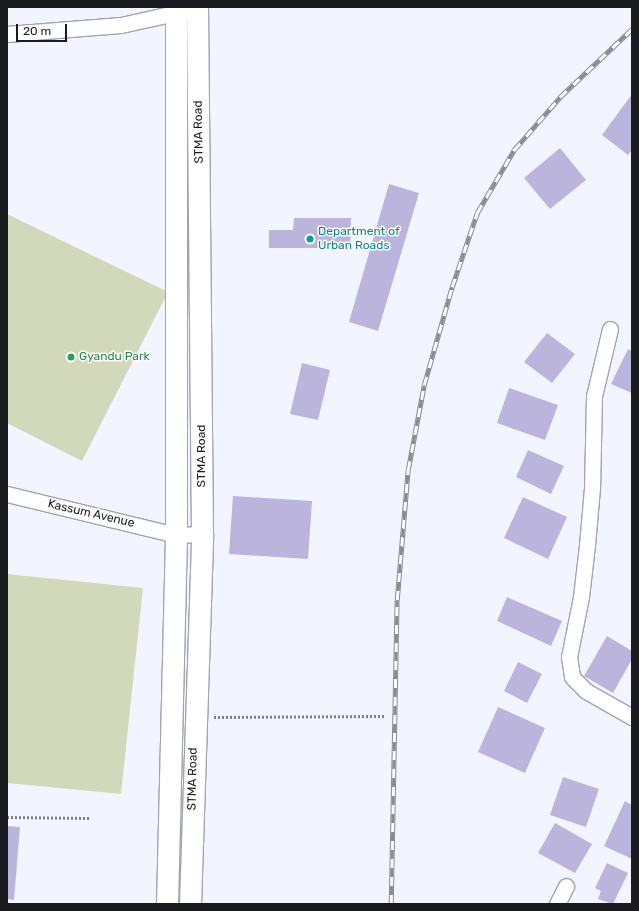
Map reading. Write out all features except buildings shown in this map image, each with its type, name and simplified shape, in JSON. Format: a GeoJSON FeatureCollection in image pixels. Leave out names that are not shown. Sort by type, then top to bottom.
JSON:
{"type":"FeatureCollection","features":[{"type":"Feature","properties":{"kind":"main road","name":"STMA Road"},"geometry":{"type":"LineString","coordinates":[[190,904],[202,534],[197,7]]}},
{"type":"Feature","properties":{"kind":"main road","name":"STMA Road"},"geometry":{"type":"LineString","coordinates":[[167,904],[176,535],[182,9]]}},
{"type":"Feature","properties":{"kind":"street"},"geometry":{"type":"LineString","coordinates":[[7,34],[120,25],[182,9]]}},
{"type":"Feature","properties":{"kind":"street"},"geometry":{"type":"LineString","coordinates":[[610,329],[594,396],[592,488],[587,545],[581,597],[569,657],[572,677],[586,691],[632,717]]}},
{"type":"Feature","properties":{"kind":"street","name":"Kassum Avenue"},"geometry":{"type":"LineString","coordinates":[[7,494],[176,535],[202,534]]}},
{"type":"Feature","properties":{"kind":"street"},"geometry":{"type":"LineString","coordinates":[[557,904],[566,886]]}},
{"type":"Feature","properties":{"kind":"path"},"geometry":{"type":"LineString","coordinates":[[195,717],[386,716]]}},
{"type":"Feature","properties":{"kind":"path"},"geometry":{"type":"LineString","coordinates":[[7,817],[90,818]]}},
{"type":"Feature","properties":{"kind":"green space","name":"Gyandu Park"},"geometry":{"type":"Polygon","coordinates":[[[7,214],[168,292],[82,461],[7,423],[7,214]]]}},
{"type":"Feature","properties":{"kind":"green space"},"geometry":{"type":"Polygon","coordinates":[[[7,574],[143,588],[121,794],[7,783],[7,574]]]}},
{"type":"Feature","properties":{"kind":"railway"},"geometry":{"type":"LineString","coordinates":[[391,904],[397,600],[408,470],[424,385],[452,287],[477,213],[514,150],[560,97],[632,29]]}},
{"type":"Feature","properties":{"kind":"place","name":"Department of Urban Roads"},"geometry":{"type":"Point","coordinates":[310,239]}},
{"type":"Feature","properties":{"kind":"place","name":"Gyandu Park"},"geometry":{"type":"Point","coordinates":[71,357]}}]}
